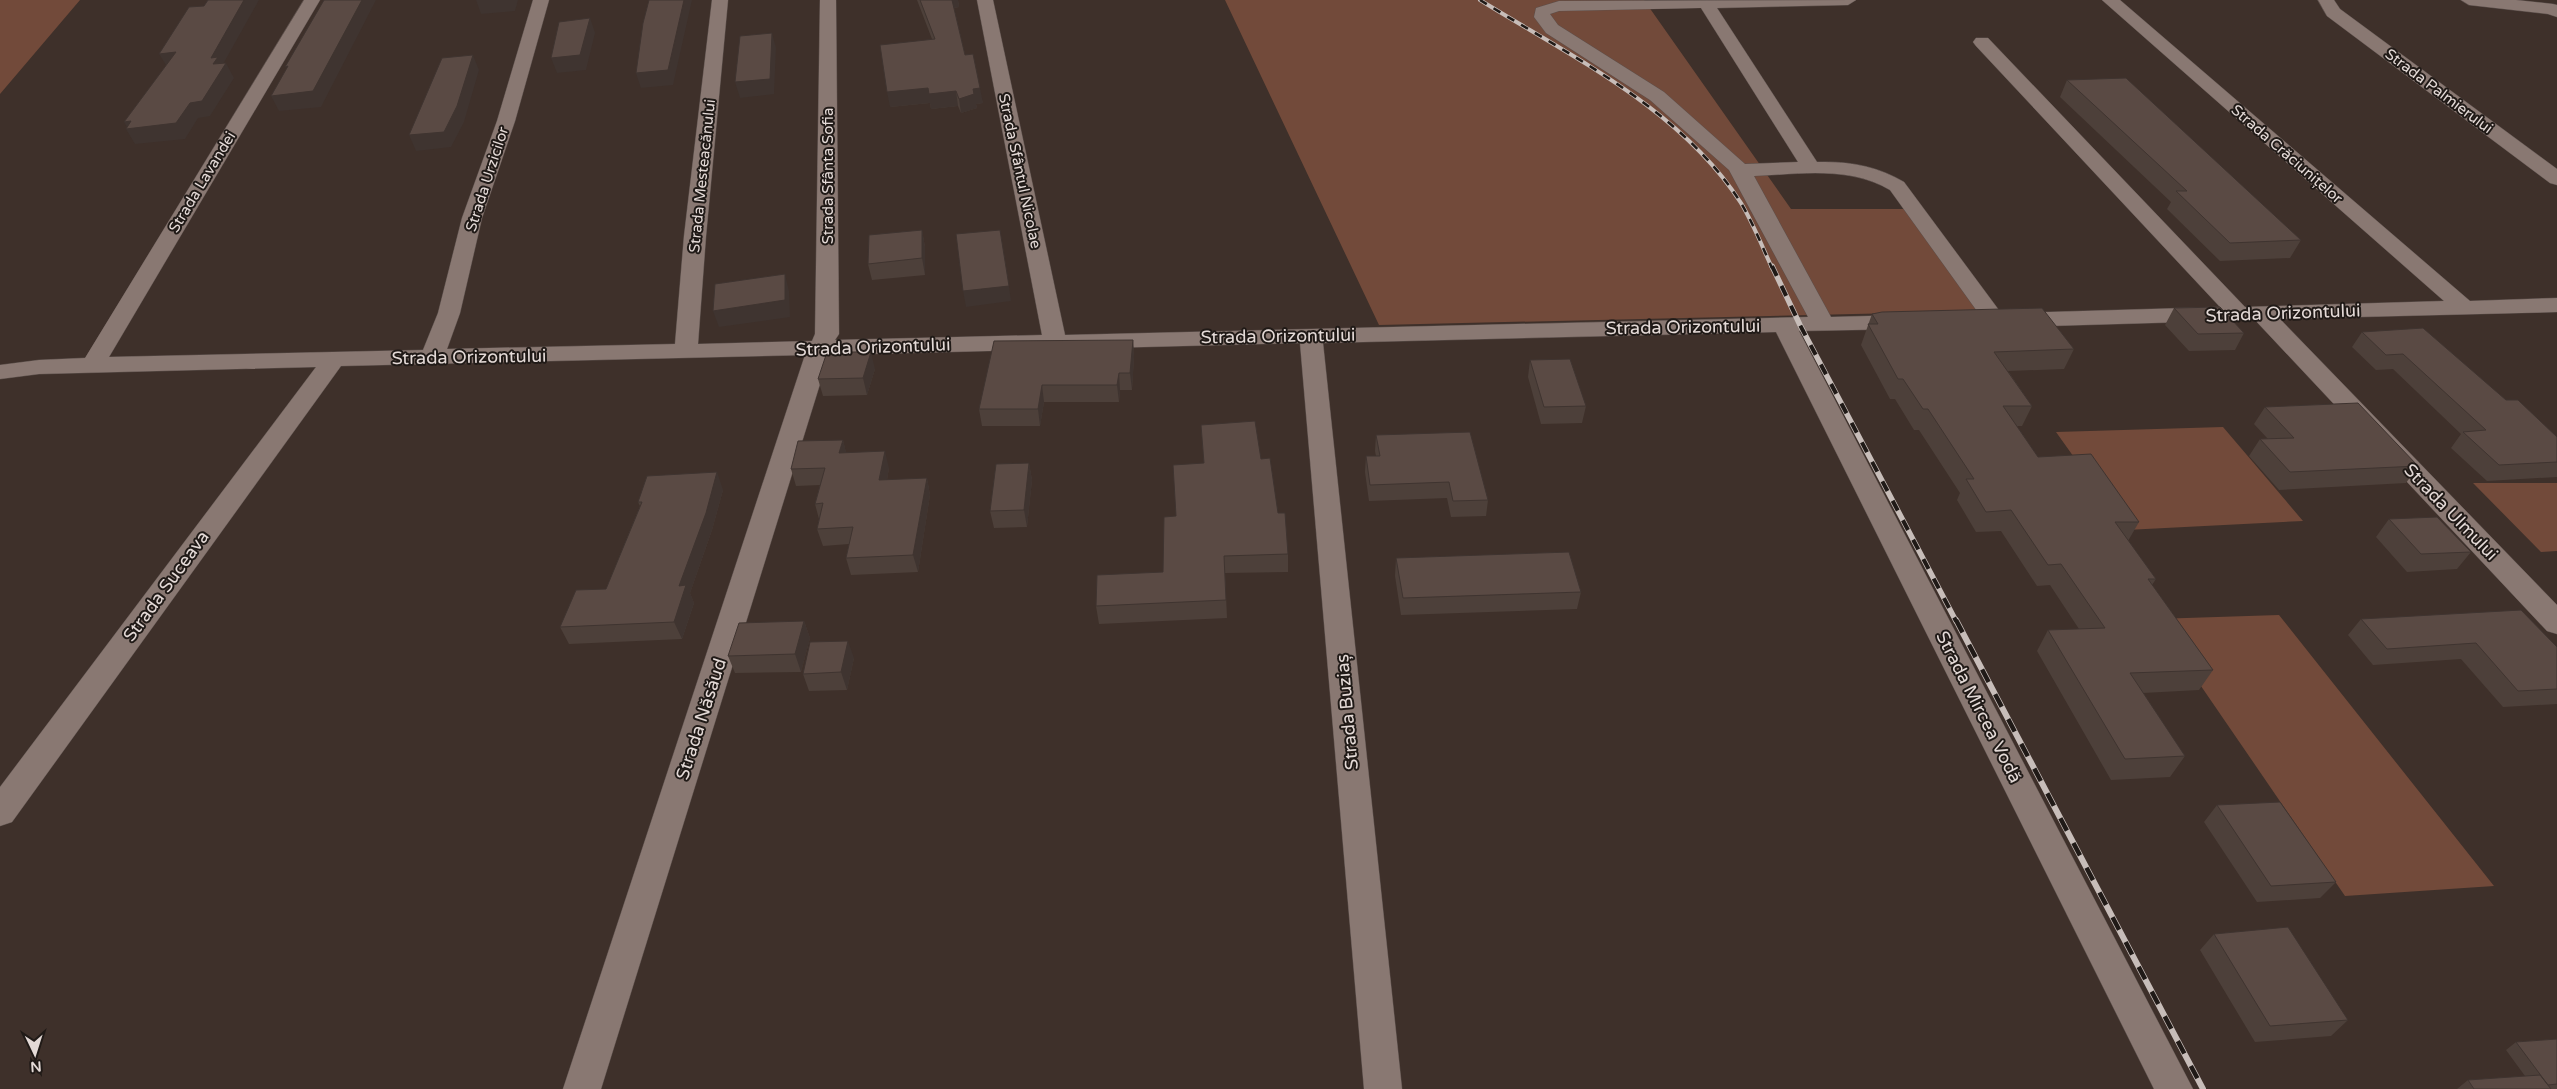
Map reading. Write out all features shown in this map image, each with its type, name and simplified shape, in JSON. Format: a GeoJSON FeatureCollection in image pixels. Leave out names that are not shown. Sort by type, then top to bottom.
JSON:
{"type":"FeatureCollection","features":[{"type":"Feature","properties":{"kind":"street","name":"Strada Lavandei"},"geometry":{"type":"LineString","coordinates":[[92,365],[312,0]]}},
{"type":"Feature","properties":{"kind":"street","name":"Strada Urzicilor"},"geometry":{"type":"LineString","coordinates":[[432,358],[449,313],[472,218],[506,120],[541,0]]}},
{"type":"Feature","properties":{"kind":"street","name":"Strada Mesteacănului"},"geometry":{"type":"LineString","coordinates":[[686,352],[720,0]]}},
{"type":"Feature","properties":{"kind":"street","name":"Strada Sfânta Sofia"},"geometry":{"type":"LineString","coordinates":[[819,349],[827,334],[828,0]]}},
{"type":"Feature","properties":{"kind":"street","name":"Strada Sfântul Nicolae"},"geometry":{"type":"LineString","coordinates":[[985,0],[1055,341]]}},
{"type":"Feature","properties":{"kind":"street"},"geometry":{"type":"LineString","coordinates":[[1823,324],[1740,170],[1723,152],[1657,96],[1552,29],[1542,17],[1542,12],[1559,6],[1848,0]]}},
{"type":"Feature","properties":{"kind":"street","name":"Strada Crăciunițelor"},"geometry":{"type":"LineString","coordinates":[[2110,0],[2464,308]]}},
{"type":"Feature","properties":{"kind":"street","name":"Strada Palmierului"},"geometry":{"type":"LineString","coordinates":[[2326,0],[2333,12],[2557,179]]}},
{"type":"Feature","properties":{"kind":"street"},"geometry":{"type":"LineString","coordinates":[[2469,0],[2556,10]]}},
{"type":"Feature","properties":{"kind":"street"},"geometry":{"type":"LineString","coordinates":[[1705,2],[1811,168]]}},
{"type":"Feature","properties":{"kind":"street","name":"Strada Ulmului"},"geometry":{"type":"LineString","coordinates":[[1982,42],[2557,623]]}},
{"type":"Feature","properties":{"kind":"street"},"geometry":{"type":"LineString","coordinates":[[1740,170],[1852,167],[1884,178],[1897,186],[1995,320]]}},
{"type":"Feature","properties":{"kind":"street","name":"Strada Orizontului"},"geometry":{"type":"LineString","coordinates":[[1966,321],[2557,305]]}},
{"type":"Feature","properties":{"kind":"street","name":"Strada Orizontului"},"geometry":{"type":"LineString","coordinates":[[0,372],[39,367],[92,365],[1928,322]]}},
{"type":"Feature","properties":{"kind":"street","name":"Strada Mircea Vodă"},"geometry":{"type":"LineString","coordinates":[[1784,325],[2174,1089]]}},
{"type":"Feature","properties":{"kind":"street","name":"Strada Buziaș"},"geometry":{"type":"LineString","coordinates":[[1311,335],[1383,1089]]}},
{"type":"Feature","properties":{"kind":"street","name":"Strada Năsăud"},"geometry":{"type":"LineString","coordinates":[[582,1089],[819,349]]}},
{"type":"Feature","properties":{"kind":"street","name":"Strada Suceava"},"geometry":{"type":"LineString","coordinates":[[0,812],[332,360]]}},
{"type":"Feature","properties":{"kind":"shaded area"},"geometry":{"type":"Polygon","coordinates":[[[0,0],[80,0],[0,94],[0,0]]]}},
{"type":"Feature","properties":{"kind":"shaded area"},"geometry":{"type":"Polygon","coordinates":[[[1225,0],[1644,0],[1791,209],[1914,209],[1985,311],[1379,325],[1225,0]]]}},
{"type":"Feature","properties":{"kind":"shaded area"},"geometry":{"type":"Polygon","coordinates":[[[2223,427],[2303,521],[2126,530],[2056,432],[2223,427]]]}},
{"type":"Feature","properties":{"kind":"shaded area"},"geometry":{"type":"Polygon","coordinates":[[[2473,483],[2557,483],[2557,551],[2541,552],[2473,483]]]}},
{"type":"Feature","properties":{"kind":"shaded area"},"geometry":{"type":"Polygon","coordinates":[[[2279,615],[2494,886],[2345,896],[2155,619],[2279,615]]]}},
{"type":"Feature","properties":{"kind":"building"},"geometry":{"type":"Polygon","coordinates":[[[208,0],[244,0],[211,58],[218,57],[213,64],[226,63],[202,101],[190,103],[176,123],[126,129],[131,121],[124,122],[176,52],[159,54],[189,7],[204,6],[208,0]]]}},
{"type":"Feature","properties":{"kind":"building"},"geometry":{"type":"Polygon","coordinates":[[[324,0],[362,0],[313,91],[271,96],[288,66],[285,67],[324,0]]]}},
{"type":"Feature","properties":{"kind":"building"},"geometry":{"type":"Polygon","coordinates":[[[649,0],[684,0],[668,70],[636,73],[643,23],[649,0]]]}},
{"type":"Feature","properties":{"kind":"building"},"geometry":{"type":"Polygon","coordinates":[[[920,0],[952,0],[965,55],[973,54],[980,88],[973,89],[974,94],[959,99],[956,91],[929,94],[928,88],[887,92],[880,45],[935,39],[920,0]]]}},
{"type":"Feature","properties":{"kind":"building"},"geometry":{"type":"Polygon","coordinates":[[[590,18],[580,55],[551,58],[559,22],[590,18]]]}},
{"type":"Feature","properties":{"kind":"building"},"geometry":{"type":"Polygon","coordinates":[[[772,33],[770,79],[735,82],[740,36],[772,33]]]}},
{"type":"Feature","properties":{"kind":"building"},"geometry":{"type":"Polygon","coordinates":[[[473,55],[457,106],[444,132],[409,135],[442,58],[473,55]]]}},
{"type":"Feature","properties":{"kind":"building"},"geometry":{"type":"Polygon","coordinates":[[[2126,78],[2301,240],[2230,243],[2176,191],[2187,191],[2067,80],[2126,78]]]}},
{"type":"Feature","properties":{"kind":"building"},"geometry":{"type":"Polygon","coordinates":[[[922,230],[922,258],[868,264],[869,235],[922,230]]]}},
{"type":"Feature","properties":{"kind":"building"},"geometry":{"type":"Polygon","coordinates":[[[1000,230],[1009,286],[963,291],[956,234],[1000,230]]]}},
{"type":"Feature","properties":{"kind":"building"},"geometry":{"type":"Polygon","coordinates":[[[785,274],[785,300],[713,311],[715,284],[785,274]]]}},
{"type":"Feature","properties":{"kind":"building"},"geometry":{"type":"Polygon","coordinates":[[[2220,307],[2244,333],[2198,334],[2174,308],[2220,307]]]}},
{"type":"Feature","properties":{"kind":"building"},"geometry":{"type":"Polygon","coordinates":[[[2042,308],[2074,349],[1994,352],[2032,406],[2003,406],[2038,457],[2091,454],[2139,522],[2115,522],[2156,579],[2148,579],[2213,670],[2130,673],[2185,756],[2125,759],[2048,630],[2105,628],[2061,564],[2048,565],[2011,510],[1986,512],[1966,479],[1974,479],[1928,409],[1923,409],[1903,379],[1898,379],[1868,324],[1878,324],[1872,314],[1882,312],[2042,308]]]}},
{"type":"Feature","properties":{"kind":"building"},"geometry":{"type":"Polygon","coordinates":[[[2423,328],[2506,400],[2518,400],[2557,437],[2557,462],[2499,465],[2463,432],[2486,430],[2403,354],[2386,355],[2362,332],[2423,328]]]}},
{"type":"Feature","properties":{"kind":"building"},"geometry":{"type":"Polygon","coordinates":[[[1133,340],[1130,373],[1119,373],[1117,385],[1042,385],[1038,409],[979,409],[994,341],[1133,340]]]}},
{"type":"Feature","properties":{"kind":"building"},"geometry":{"type":"Polygon","coordinates":[[[827,352],[871,352],[863,378],[818,379],[827,352]]]}},
{"type":"Feature","properties":{"kind":"building"},"geometry":{"type":"Polygon","coordinates":[[[1570,359],[1586,406],[1544,407],[1530,360],[1570,359]]]}},
{"type":"Feature","properties":{"kind":"building"},"geometry":{"type":"Polygon","coordinates":[[[2358,403],[2418,466],[2290,472],[2260,439],[2294,438],[2265,407],[2358,403]]]}},
{"type":"Feature","properties":{"kind":"building"},"geometry":{"type":"Polygon","coordinates":[[[1255,421],[1261,459],[1270,458],[1278,513],[1285,513],[1288,554],[1224,556],[1226,600],[1096,606],[1097,575],[1163,572],[1164,517],[1176,516],[1173,465],[1204,463],[1201,425],[1255,421]]]}},
{"type":"Feature","properties":{"kind":"building"},"geometry":{"type":"Polygon","coordinates":[[[1470,432],[1488,500],[1453,501],[1449,482],[1370,485],[1366,456],[1380,456],[1376,435],[1470,432]]]}},
{"type":"Feature","properties":{"kind":"building"},"geometry":{"type":"Polygon","coordinates":[[[843,440],[839,453],[885,451],[879,480],[927,478],[913,555],[846,558],[853,527],[817,529],[823,503],[815,504],[825,468],[791,469],[798,441],[843,440]]]}},
{"type":"Feature","properties":{"kind":"building"},"geometry":{"type":"Polygon","coordinates":[[[1029,463],[1024,510],[990,511],[996,464],[1029,463]]]}},
{"type":"Feature","properties":{"kind":"building"},"geometry":{"type":"Polygon","coordinates":[[[717,472],[706,513],[679,586],[686,585],[674,622],[560,627],[576,590],[606,589],[642,502],[638,502],[647,476],[717,472]]]}},
{"type":"Feature","properties":{"kind":"building"},"geometry":{"type":"Polygon","coordinates":[[[2437,517],[2471,552],[2421,554],[2389,519],[2437,517]]]}},
{"type":"Feature","properties":{"kind":"building"},"geometry":{"type":"Polygon","coordinates":[[[1569,552],[1581,592],[1403,598],[1396,558],[1569,552]]]}},
{"type":"Feature","properties":{"kind":"building"},"geometry":{"type":"Polygon","coordinates":[[[2521,610],[2557,647],[2557,689],[2518,691],[2476,643],[2387,649],[2361,619],[2521,610]]]}},
{"type":"Feature","properties":{"kind":"building"},"geometry":{"type":"Polygon","coordinates":[[[804,621],[795,654],[728,656],[739,623],[804,621]]]}},
{"type":"Feature","properties":{"kind":"building"},"geometry":{"type":"Polygon","coordinates":[[[848,641],[841,672],[803,674],[810,642],[848,641]]]}},
{"type":"Feature","properties":{"kind":"building"},"geometry":{"type":"Polygon","coordinates":[[[2280,802],[2336,882],[2271,886],[2217,805],[2280,802]]]}},
{"type":"Feature","properties":{"kind":"building"},"geometry":{"type":"Polygon","coordinates":[[[2288,927],[2348,1020],[2270,1026],[2214,934],[2288,927]]]}},
{"type":"Feature","properties":{"kind":"building"},"geometry":{"type":"Polygon","coordinates":[[[2557,1039],[2557,1084],[2548,1085],[2516,1042],[2557,1039]]]}},
{"type":"Feature","properties":{"kind":"building"},"geometry":{"type":"Polygon","coordinates":[[[2540,1075],[2551,1089],[2474,1089],[2468,1080],[2540,1075]]]}},
{"type":"Feature","properties":{"kind":"railway"},"geometry":{"type":"LineString","coordinates":[[1480,0],[1587,64],[1656,112],[1688,140],[1716,170],[1741,203],[1772,268]]}},
{"type":"Feature","properties":{"kind":"railway"},"geometry":{"type":"LineString","coordinates":[[1772,266],[1800,325],[1956,621]]}},
{"type":"Feature","properties":{"kind":"railway"},"geometry":{"type":"LineString","coordinates":[[1956,620],[2203,1089]]}}]}
